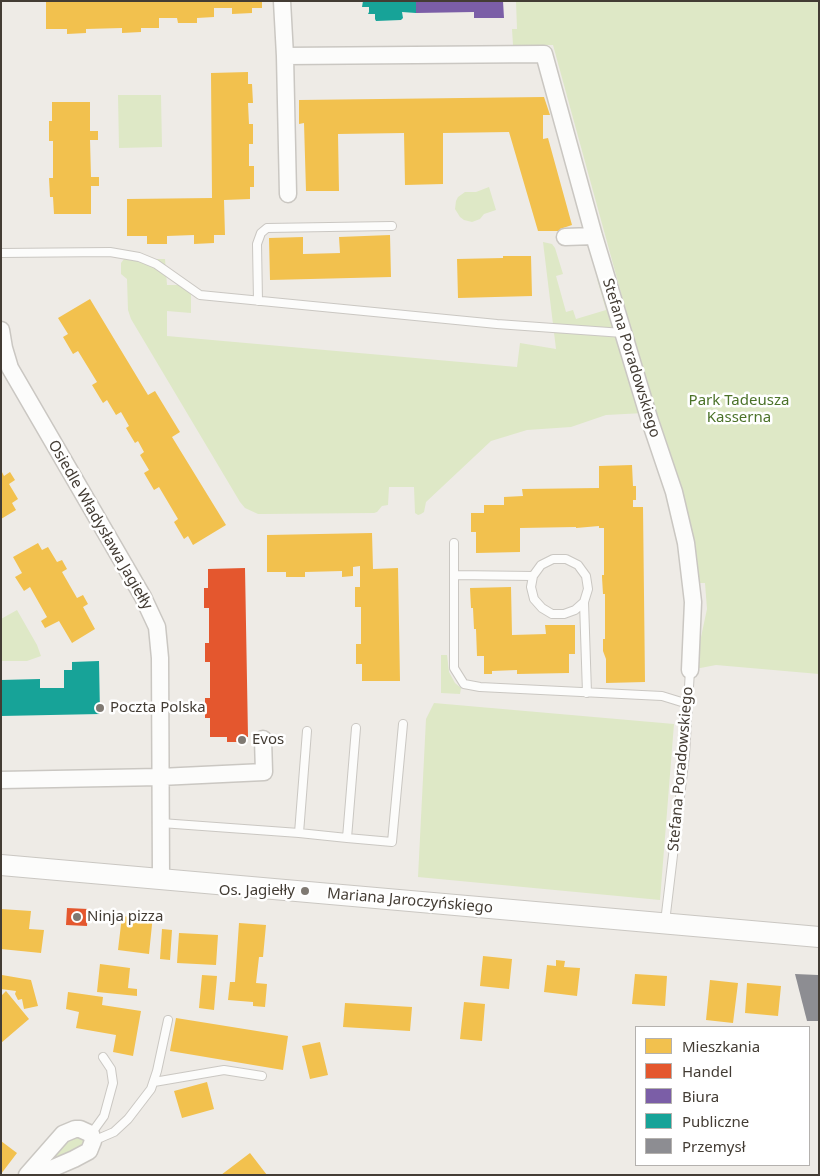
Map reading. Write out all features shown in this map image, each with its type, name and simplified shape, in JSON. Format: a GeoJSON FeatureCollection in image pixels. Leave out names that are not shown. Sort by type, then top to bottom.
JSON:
{"type":"FeatureCollection","features":[{"type":"Feature","properties":{"kind":"street"},"geometry":{"type":"LineString","coordinates":[[282,1],[288,194]]}},
{"type":"Feature","properties":{"kind":"street","name":"Stefana Poradowskiego"},"geometry":{"type":"LineString","coordinates":[[285,56],[544,54],[594,236],[674,492],[686,543],[693,602],[690,670]]}},
{"type":"Feature","properties":{"kind":"street"},"geometry":{"type":"LineString","coordinates":[[564,237],[594,236]]}},
{"type":"Feature","properties":{"kind":"street","name":"Osiedle Władysława Jagiełły"},"geometry":{"type":"LineString","coordinates":[[1,330],[10,368],[143,597],[157,627],[160,658],[161,880]]}},
{"type":"Feature","properties":{"kind":"street"},"geometry":{"type":"LineString","coordinates":[[1,780],[160,777],[264,772],[263,739]]}},
{"type":"Feature","properties":{"kind":"street","name":"Mariana Jaroczyńskiego"},"geometry":{"type":"LineString","coordinates":[[1,865],[819,937]]}},
{"type":"Feature","properties":{"kind":"street"},"geometry":{"type":"LineString","coordinates":[[27,1175],[63,1134],[80,1129],[92,1138],[89,1151],[74,1160],[37,1175]]}},
{"type":"Feature","properties":{"kind":"lane"},"geometry":{"type":"LineString","coordinates":[[258,301],[257,244],[261,232],[267,228],[392,226]]}},
{"type":"Feature","properties":{"kind":"lane"},"geometry":{"type":"LineString","coordinates":[[1,253],[110,252],[139,257],[156,264],[200,294],[497,324],[623,333]]}},
{"type":"Feature","properties":{"kind":"lane"},"geometry":{"type":"LineString","coordinates":[[454,543],[454,668],[464,684],[480,687],[662,696],[688,704]]}},
{"type":"Feature","properties":{"kind":"lane"},"geometry":{"type":"LineString","coordinates":[[584,602],[575,610],[564,614],[552,614],[542,608],[534,599],[533,576],[541,565],[553,559],[566,559],[578,565],[586,576],[588,589],[584,602],[587,693]]}},
{"type":"Feature","properties":{"kind":"lane"},"geometry":{"type":"LineString","coordinates":[[454,575],[533,576]]}},
{"type":"Feature","properties":{"kind":"lane","name":"Stefana Poradowskiego"},"geometry":{"type":"LineString","coordinates":[[665,924],[685,755],[690,670]]}},
{"type":"Feature","properties":{"kind":"lane"},"geometry":{"type":"LineString","coordinates":[[161,823],[392,842],[403,724]]}},
{"type":"Feature","properties":{"kind":"lane"},"geometry":{"type":"LineString","coordinates":[[347,838],[356,728]]}},
{"type":"Feature","properties":{"kind":"lane"},"geometry":{"type":"LineString","coordinates":[[299,833],[306,731]]}},
{"type":"Feature","properties":{"kind":"lane"},"geometry":{"type":"LineString","coordinates":[[92,1138],[114,1132],[128,1119],[154,1082],[168,1020]]}},
{"type":"Feature","properties":{"kind":"lane"},"geometry":{"type":"LineString","coordinates":[[92,1138],[104,1116],[113,1083],[111,1069],[103,1057]]}},
{"type":"Feature","properties":{"kind":"lane"},"geometry":{"type":"LineString","coordinates":[[154,1082],[224,1070],[262,1076]]}},
{"type":"Feature","properties":{"kind":"green space","name":"Park Tadeusza Kasserna"},"geometry":{"type":"Polygon","coordinates":[[[516,1],[819,1],[819,674],[716,665],[695,669],[697,640],[701,637],[707,609],[705,583],[696,583],[690,529],[683,492],[638,355],[553,45],[513,45],[512,29],[517,29],[516,1]]]}},
{"type":"Feature","properties":{"kind":"green space"},"geometry":{"type":"Polygon","coordinates":[[[118,95],[161,95],[162,147],[119,148],[118,95]]]}},
{"type":"Feature","properties":{"kind":"green space"},"geometry":{"type":"Polygon","coordinates":[[[489,187],[496,210],[484,214],[480,219],[472,222],[460,217],[455,209],[458,197],[465,192],[476,192],[489,187]]]}},
{"type":"Feature","properties":{"kind":"green space"},"geometry":{"type":"Polygon","coordinates":[[[543,242],[552,244],[555,248],[563,274],[556,276],[566,312],[573,310],[576,319],[606,310],[597,279],[604,277],[644,413],[606,415],[571,427],[527,430],[491,441],[426,502],[424,512],[418,515],[415,513],[414,487],[389,487],[388,505],[382,506],[374,513],[258,514],[245,508],[131,319],[128,310],[127,279],[121,274],[121,263],[124,259],[165,259],[167,285],[191,285],[191,313],[167,311],[167,336],[517,367],[520,343],[556,349],[543,242]]]}},
{"type":"Feature","properties":{"kind":"green space"},"geometry":{"type":"Polygon","coordinates":[[[17,610],[37,645],[41,656],[27,661],[1,661],[1,619],[17,610]]]}},
{"type":"Feature","properties":{"kind":"green space"},"geometry":{"type":"Polygon","coordinates":[[[441,655],[447,655],[449,672],[455,683],[461,688],[460,694],[441,693],[441,655]]]}},
{"type":"Feature","properties":{"kind":"green space"},"geometry":{"type":"Polygon","coordinates":[[[434,703],[674,724],[660,900],[418,877],[426,719],[434,703]]]}},
{"type":"Feature","properties":{"kind":"green space"},"geometry":{"type":"Polygon","coordinates":[[[79,1136],[84,1144],[81,1150],[53,1160],[51,1158],[65,1139],[79,1136]]]}},
{"type":"Feature","properties":{"kind":"building: Mieszkania"},"geometry":{"type":"Polygon","coordinates":[[[46,1],[262,1],[262,8],[252,8],[252,13],[232,14],[232,8],[214,8],[214,17],[197,18],[197,23],[178,23],[177,18],[159,18],[159,28],[141,28],[141,32],[122,33],[122,28],[86,29],[86,33],[67,34],[67,29],[46,29],[46,1]]]}},
{"type":"Feature","properties":{"kind":"building: Mieszkania"},"geometry":{"type":"Polygon","coordinates":[[[248,72],[248,84],[252,84],[253,103],[248,103],[249,124],[253,124],[253,144],[249,144],[249,166],[254,166],[254,187],[250,187],[250,199],[224,200],[225,235],[214,235],[214,243],[194,244],[194,235],[167,236],[167,244],[147,244],[147,236],[127,236],[127,199],[212,198],[211,73],[248,72]]]}},
{"type":"Feature","properties":{"kind":"building: Mieszkania"},"geometry":{"type":"Polygon","coordinates":[[[544,97],[550,115],[543,115],[543,139],[548,138],[572,225],[560,229],[561,231],[538,231],[509,132],[443,133],[443,184],[405,185],[404,133],[338,134],[339,191],[306,191],[304,123],[299,124],[299,100],[544,97]]]}},
{"type":"Feature","properties":{"kind":"building: Mieszkania"},"geometry":{"type":"Polygon","coordinates":[[[52,102],[90,102],[90,131],[98,131],[98,140],[90,140],[91,177],[99,177],[99,186],[91,186],[91,214],[54,214],[53,197],[50,197],[49,178],[53,178],[53,141],[49,141],[49,121],[52,121],[52,102]]]}},
{"type":"Feature","properties":{"kind":"building: Mieszkania"},"geometry":{"type":"Polygon","coordinates":[[[390,235],[391,277],[270,280],[269,238],[303,237],[303,254],[340,253],[339,237],[390,235]]]}},
{"type":"Feature","properties":{"kind":"building: Mieszkania"},"geometry":{"type":"Polygon","coordinates":[[[503,256],[531,256],[532,296],[458,298],[457,259],[503,258],[503,256]]]}},
{"type":"Feature","properties":{"kind":"building: Mieszkania"},"geometry":{"type":"Polygon","coordinates":[[[90,299],[148,395],[155,391],[180,432],[172,437],[226,525],[193,545],[188,536],[184,539],[174,522],[178,519],[159,487],[154,490],[144,473],[149,470],[140,455],[144,452],[138,441],[135,443],[126,428],[129,426],[121,412],[116,415],[107,400],[103,403],[92,385],[97,382],[78,351],[73,354],[63,337],[68,334],[58,318],[90,299]]]}},
{"type":"Feature","properties":{"kind":"building: Mieszkania"},"geometry":{"type":"Polygon","coordinates":[[[632,465],[633,486],[636,486],[636,500],[633,500],[633,507],[643,507],[645,682],[606,683],[606,659],[603,651],[603,639],[605,639],[605,594],[603,594],[602,577],[604,575],[604,528],[599,528],[599,526],[520,528],[520,552],[476,553],[476,532],[471,532],[471,513],[484,513],[484,505],[504,505],[504,497],[523,496],[522,489],[599,488],[599,466],[632,465]]]}},
{"type":"Feature","properties":{"kind":"building: Mieszkania"},"geometry":{"type":"Polygon","coordinates":[[[1,470],[4,476],[10,472],[15,480],[9,484],[18,499],[12,503],[16,510],[1,519],[1,470]]]}},
{"type":"Feature","properties":{"kind":"building: Mieszkania"},"geometry":{"type":"Polygon","coordinates":[[[372,533],[373,569],[398,568],[400,681],[362,681],[362,664],[356,664],[356,644],[361,644],[361,607],[355,607],[355,587],[360,587],[360,566],[353,567],[353,576],[342,577],[342,571],[305,572],[305,577],[286,577],[286,572],[267,572],[267,535],[372,533]]]}},
{"type":"Feature","properties":{"kind":"building: Mieszkania"},"geometry":{"type":"Polygon","coordinates":[[[38,543],[42,550],[48,547],[57,562],[62,560],[67,569],[62,572],[77,598],[83,595],[88,604],[83,607],[95,629],[72,643],[59,621],[45,628],[41,621],[47,617],[30,587],[24,591],[15,577],[22,573],[13,557],[38,543]]]}},
{"type":"Feature","properties":{"kind":"building: Mieszkania"},"geometry":{"type":"Polygon","coordinates":[[[511,587],[512,635],[546,634],[545,625],[575,625],[575,654],[569,654],[569,673],[517,674],[517,670],[492,671],[492,674],[484,674],[484,656],[477,656],[476,629],[474,629],[470,588],[511,587]]]}},
{"type":"Feature","properties":{"kind":"building: Mieszkania"},"geometry":{"type":"Polygon","coordinates":[[[1,909],[31,911],[29,929],[44,930],[41,953],[1,949],[1,909]]]}},
{"type":"Feature","properties":{"kind":"building: Mieszkania"},"geometry":{"type":"Polygon","coordinates":[[[146,914],[153,915],[149,954],[118,950],[122,916],[145,919],[146,914]]]}},
{"type":"Feature","properties":{"kind":"building: Mieszkania"},"geometry":{"type":"Polygon","coordinates":[[[239,923],[266,925],[263,957],[259,957],[256,983],[267,984],[265,1007],[253,1006],[253,1002],[228,1000],[230,982],[235,982],[239,923]]]}},
{"type":"Feature","properties":{"kind":"building: Mieszkania"},"geometry":{"type":"Polygon","coordinates":[[[162,929],[172,930],[170,960],[160,959],[162,929]]]}},
{"type":"Feature","properties":{"kind":"building: Mieszkania"},"geometry":{"type":"Polygon","coordinates":[[[179,933],[218,935],[216,965],[177,963],[179,933]]]}},
{"type":"Feature","properties":{"kind":"building: Mieszkania"},"geometry":{"type":"Polygon","coordinates":[[[483,956],[512,959],[509,989],[480,986],[483,956]]]}},
{"type":"Feature","properties":{"kind":"building: Mieszkania"},"geometry":{"type":"Polygon","coordinates":[[[556,960],[565,961],[564,967],[580,968],[577,996],[544,992],[547,965],[556,966],[556,960]]]}},
{"type":"Feature","properties":{"kind":"building: Mieszkania"},"geometry":{"type":"Polygon","coordinates":[[[100,964],[130,968],[128,988],[137,989],[137,996],[97,992],[100,964]]]}},
{"type":"Feature","properties":{"kind":"building: Mieszkania"},"geometry":{"type":"Polygon","coordinates":[[[635,974],[667,976],[665,1006],[632,1004],[635,974]]]}},
{"type":"Feature","properties":{"kind":"building: Mieszkania"},"geometry":{"type":"Polygon","coordinates":[[[2,975],[31,980],[38,1006],[24,1009],[22,999],[18,1000],[15,994],[16,991],[1,989],[2,975]]]}},
{"type":"Feature","properties":{"kind":"building: Mieszkania"},"geometry":{"type":"Polygon","coordinates":[[[202,975],[217,976],[214,1010],[199,1008],[202,975]]]}},
{"type":"Feature","properties":{"kind":"building: Mieszkania"},"geometry":{"type":"Polygon","coordinates":[[[710,980],[738,983],[733,1023],[706,1020],[710,980]]]}},
{"type":"Feature","properties":{"kind":"building: Mieszkania"},"geometry":{"type":"Polygon","coordinates":[[[747,983],[781,986],[778,1016],[745,1013],[747,983]]]}},
{"type":"Feature","properties":{"kind":"building: Mieszkania"},"geometry":{"type":"Polygon","coordinates":[[[6,991],[29,1019],[1,1043],[1,996],[6,991]]]}},
{"type":"Feature","properties":{"kind":"building: Mieszkania"},"geometry":{"type":"Polygon","coordinates":[[[68,992],[103,997],[102,1005],[141,1011],[133,1056],[113,1052],[116,1035],[76,1028],[79,1012],[66,1009],[68,992]]]}},
{"type":"Feature","properties":{"kind":"building: Mieszkania"},"geometry":{"type":"Polygon","coordinates":[[[464,1002],[485,1004],[482,1041],[460,1039],[464,1002]]]}},
{"type":"Feature","properties":{"kind":"building: Mieszkania"},"geometry":{"type":"Polygon","coordinates":[[[345,1003],[412,1007],[410,1031],[343,1027],[345,1003]]]}},
{"type":"Feature","properties":{"kind":"building: Mieszkania"},"geometry":{"type":"Polygon","coordinates":[[[176,1018],[288,1036],[283,1070],[170,1051],[176,1018]]]}},
{"type":"Feature","properties":{"kind":"building: Mieszkania"},"geometry":{"type":"Polygon","coordinates":[[[320,1042],[328,1075],[310,1079],[302,1046],[320,1042]]]}},
{"type":"Feature","properties":{"kind":"building: Mieszkania"},"geometry":{"type":"Polygon","coordinates":[[[207,1082],[214,1109],[182,1118],[174,1091],[207,1082]]]}},
{"type":"Feature","properties":{"kind":"building: Mieszkania"},"geometry":{"type":"Polygon","coordinates":[[[1,1141],[17,1153],[1,1174],[1,1141]]]}},
{"type":"Feature","properties":{"kind":"building: Mieszkania"},"geometry":{"type":"Polygon","coordinates":[[[250,1153],[267,1175],[221,1175],[250,1153]]]}},
{"type":"Feature","properties":{"kind":"building: Handel"},"geometry":{"type":"Polygon","coordinates":[[[245,568],[248,737],[244,737],[244,742],[227,742],[227,737],[210,737],[210,718],[205,718],[205,698],[210,698],[210,662],[205,662],[205,643],[209,643],[209,608],[204,608],[204,588],[208,588],[208,569],[245,568]]]}},
{"type":"Feature","properties":{"kind":"building: Handel","name":"Ninja pizza"},"geometry":{"type":"Polygon","coordinates":[[[67,908],[88,909],[87,926],[66,925],[67,908]]]}},
{"type":"Feature","properties":{"kind":"building: Biura"},"geometry":{"type":"Polygon","coordinates":[[[416,1],[503,1],[504,18],[474,18],[474,12],[416,13],[416,1]]]}},
{"type":"Feature","properties":{"kind":"building: Publiczne"},"geometry":{"type":"Polygon","coordinates":[[[363,1],[416,1],[416,13],[402,12],[403,18],[401,20],[376,21],[375,14],[368,14],[369,7],[362,7],[363,1]]]}},
{"type":"Feature","properties":{"kind":"building: Publiczne"},"geometry":{"type":"Polygon","coordinates":[[[99,661],[100,714],[1,716],[1,680],[40,679],[40,688],[64,688],[64,670],[72,670],[72,662],[99,661]]]}},
{"type":"Feature","properties":{"kind":"building: Przemysł"},"geometry":{"type":"Polygon","coordinates":[[[795,974],[818,975],[819,1021],[807,1021],[795,974]]]}},
{"type":"Feature","properties":{"kind":"place","name":"Poczta Polska"},"geometry":{"type":"Point","coordinates":[100,708]}},
{"type":"Feature","properties":{"kind":"place","name":"Evos"},"geometry":{"type":"Point","coordinates":[242,740]}},
{"type":"Feature","properties":{"kind":"place","name":"Os. Jagiełły"},"geometry":{"type":"Point","coordinates":[305,891]}},
{"type":"Feature","properties":{"kind":"place","name":"Ninja pizza"},"geometry":{"type":"Point","coordinates":[77,917]}}]}
